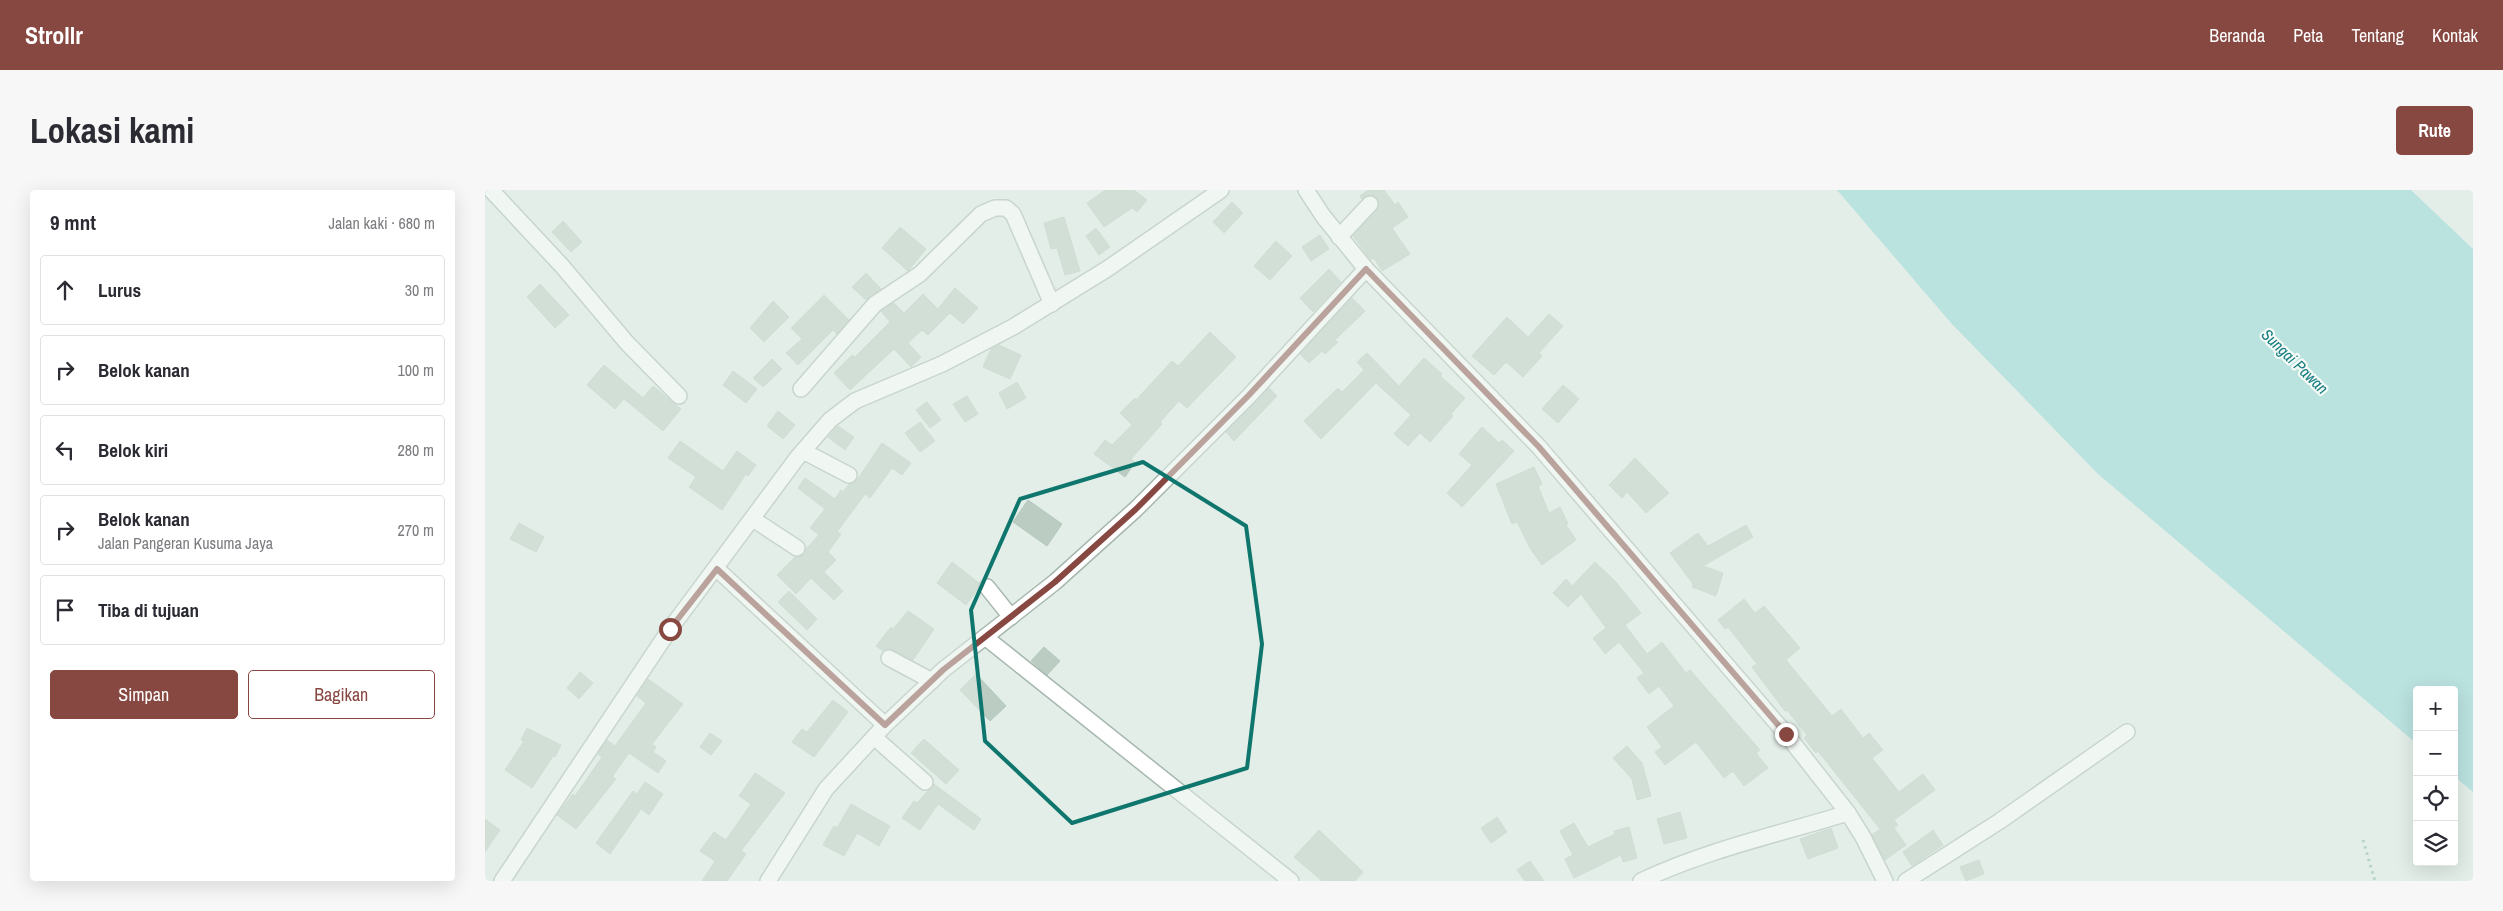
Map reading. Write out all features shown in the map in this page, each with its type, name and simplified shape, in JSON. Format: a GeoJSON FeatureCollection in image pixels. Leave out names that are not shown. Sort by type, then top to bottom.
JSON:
{"type":"FeatureCollection","features":[{"type":"Feature","properties":{"kind":"street"},"geometry":{"type":"LineString","coordinates":[[491,190],[562,266],[627,343],[679,396]]}},
{"type":"Feature","properties":{"kind":"street"},"geometry":{"type":"LineString","coordinates":[[502,881],[670,629],[717,569],[803,451],[830,420],[855,401],[973,349],[1052,304],[1107,270],[1221,190]]}},
{"type":"Feature","properties":{"kind":"street"},"geometry":{"type":"LineString","coordinates":[[1306,190],[1339,238],[1366,269],[1539,447],[1786,734],[1848,814],[1863,838],[1885,881]]}},
{"type":"Feature","properties":{"kind":"street"},"geometry":{"type":"LineString","coordinates":[[1339,238],[1369,204]]}},
{"type":"Feature","properties":{"kind":"street"},"geometry":{"type":"LineString","coordinates":[[801,389],[875,304],[920,274],[981,214],[995,208],[1006,208],[1013,214],[1052,304]]}},
{"type":"Feature","properties":{"kind":"street"},"geometry":{"type":"LineString","coordinates":[[768,881],[827,789],[873,737],[931,681],[1055,582],[1136,509],[1249,395],[1366,269]]}},
{"type":"Feature","properties":{"kind":"street"},"geometry":{"type":"LineString","coordinates":[[803,451],[849,476]]}},
{"type":"Feature","properties":{"kind":"street"},"geometry":{"type":"LineString","coordinates":[[753,519],[797,548]]}},
{"type":"Feature","properties":{"kind":"street"},"geometry":{"type":"LineString","coordinates":[[717,569],[885,725]]}},
{"type":"Feature","properties":{"kind":"street"},"geometry":{"type":"LineString","coordinates":[[987,587],[1011,617]]}},
{"type":"Feature","properties":{"kind":"street"},"geometry":{"type":"LineString","coordinates":[[985,637],[1291,881]]}},
{"type":"Feature","properties":{"kind":"street"},"geometry":{"type":"LineString","coordinates":[[889,658],[931,681]]}},
{"type":"Feature","properties":{"kind":"street"},"geometry":{"type":"LineString","coordinates":[[1906,881],[2000,821],[2127,732]]}},
{"type":"Feature","properties":{"kind":"street"},"geometry":{"type":"LineString","coordinates":[[873,737],[925,782]]}},
{"type":"Feature","properties":{"kind":"street"},"geometry":{"type":"LineString","coordinates":[[1641,881],[1667,869],[1702,857],[1848,814]]}},
{"type":"Feature","properties":{"kind":"path"},"geometry":{"type":"LineString","coordinates":[[2363,840],[2375,881]]}},
{"type":"Feature","properties":{"kind":"highlighted area"},"geometry":{"type":"Polygon","coordinates":[[[1143,462],[1246,526],[1262,644],[1247,768],[1072,823],[985,741],[971,610],[1020,499],[1143,462]]]}},
{"type":"Feature","properties":{"kind":"water","name":"Sungai Pawan"},"geometry":{"type":"Polygon","coordinates":[[[1837,190],[2411,190],[2473,249],[2473,792],[2458,779],[2458,686],[2413,686],[2413,741],[2098,474],[1951,323],[1837,190]]]}},
{"type":"Feature","properties":{"kind":"building"},"geometry":{"type":"Polygon","coordinates":[[[1105,190],[1134,190],[1147,200],[1137,212],[1132,208],[1104,227],[1087,203],[1105,190]]]}},
{"type":"Feature","properties":{"kind":"building"},"geometry":{"type":"Polygon","coordinates":[[[1368,190],[1384,190],[1395,205],[1398,202],[1408,217],[1392,228],[1410,254],[1382,271],[1374,258],[1371,260],[1353,236],[1379,207],[1376,197],[1368,195],[1362,199],[1360,196],[1368,190]]]}},
{"type":"Feature","properties":{"kind":"building"},"geometry":{"type":"Polygon","coordinates":[[[1232,202],[1243,213],[1224,233],[1213,222],[1232,202]]]}},
{"type":"Feature","properties":{"kind":"building"},"geometry":{"type":"Polygon","coordinates":[[[1064,217],[1080,271],[1065,275],[1057,248],[1051,249],[1044,223],[1064,217]]]}},
{"type":"Feature","properties":{"kind":"building"},"geometry":{"type":"Polygon","coordinates":[[[563,221],[582,242],[571,252],[552,232],[563,221]]]}},
{"type":"Feature","properties":{"kind":"building"},"geometry":{"type":"Polygon","coordinates":[[[900,227],[926,249],[908,271],[882,248],[900,227]]]}},
{"type":"Feature","properties":{"kind":"building"},"geometry":{"type":"Polygon","coordinates":[[[1096,228],[1110,247],[1099,255],[1086,236],[1096,228]]]}},
{"type":"Feature","properties":{"kind":"building"},"geometry":{"type":"Polygon","coordinates":[[[1320,235],[1329,249],[1311,261],[1302,247],[1320,235]]]}},
{"type":"Feature","properties":{"kind":"building"},"geometry":{"type":"Polygon","coordinates":[[[1276,241],[1292,256],[1270,280],[1254,266],[1276,241]]]}},
{"type":"Feature","properties":{"kind":"building"},"geometry":{"type":"Polygon","coordinates":[[[1329,269],[1341,282],[1313,312],[1300,298],[1329,269]]]}},
{"type":"Feature","properties":{"kind":"building"},"geometry":{"type":"Polygon","coordinates":[[[866,273],[881,289],[866,300],[852,287],[866,273]]]}},
{"type":"Feature","properties":{"kind":"building"},"geometry":{"type":"Polygon","coordinates":[[[540,284],[569,315],[555,328],[527,297],[540,284]]]}},
{"type":"Feature","properties":{"kind":"building"},"geometry":{"type":"Polygon","coordinates":[[[955,288],[978,308],[963,324],[950,313],[928,335],[922,330],[908,343],[921,357],[911,367],[894,349],[850,390],[834,373],[852,355],[855,357],[890,322],[881,311],[894,303],[904,313],[923,294],[938,309],[955,288]]]}},
{"type":"Feature","properties":{"kind":"building"},"geometry":{"type":"Polygon","coordinates":[[[824,295],[849,320],[837,334],[833,330],[798,365],[786,353],[802,339],[791,328],[824,295]]]}},
{"type":"Feature","properties":{"kind":"building"},"geometry":{"type":"Polygon","coordinates":[[[1352,298],[1365,311],[1335,340],[1338,342],[1325,354],[1322,351],[1309,363],[1300,354],[1352,298]]]}},
{"type":"Feature","properties":{"kind":"building"},"geometry":{"type":"Polygon","coordinates":[[[773,301],[789,317],[764,342],[750,328],[773,301]]]}},
{"type":"Feature","properties":{"kind":"building"},"geometry":{"type":"Polygon","coordinates":[[[1549,314],[1563,326],[1539,353],[1542,356],[1523,377],[1506,362],[1494,375],[1472,356],[1507,317],[1528,337],[1549,314]]]}},
{"type":"Feature","properties":{"kind":"building"},"geometry":{"type":"Polygon","coordinates":[[[1210,332],[1236,357],[1187,408],[1179,401],[1160,422],[1162,424],[1131,459],[1135,462],[1125,477],[1094,454],[1105,440],[1112,445],[1132,425],[1120,413],[1135,398],[1136,400],[1172,361],[1178,366],[1210,332]]]}},
{"type":"Feature","properties":{"kind":"building"},"geometry":{"type":"Polygon","coordinates":[[[999,345],[1021,355],[1010,379],[983,367],[991,349],[999,345]]]}},
{"type":"Feature","properties":{"kind":"building"},"geometry":{"type":"Polygon","coordinates":[[[1367,353],[1399,386],[1424,358],[1442,374],[1440,376],[1465,398],[1451,414],[1453,416],[1430,442],[1420,433],[1408,446],[1394,434],[1411,415],[1376,383],[1321,439],[1304,421],[1338,388],[1342,392],[1364,370],[1357,362],[1367,353]]]}},
{"type":"Feature","properties":{"kind":"building"},"geometry":{"type":"Polygon","coordinates":[[[772,359],[782,369],[763,387],[753,378],[772,359]]]}},
{"type":"Feature","properties":{"kind":"building"},"geometry":{"type":"Polygon","coordinates":[[[604,365],[643,398],[653,386],[681,409],[663,431],[624,399],[615,409],[587,385],[604,365]]]}},
{"type":"Feature","properties":{"kind":"building"},"geometry":{"type":"Polygon","coordinates":[[[733,371],[757,389],[746,403],[723,385],[733,371]]]}},
{"type":"Feature","properties":{"kind":"building"},"geometry":{"type":"Polygon","coordinates":[[[1017,382],[1026,398],[1007,409],[999,393],[1017,382]]]}},
{"type":"Feature","properties":{"kind":"building"},"geometry":{"type":"Polygon","coordinates":[[[1563,385],[1579,399],[1558,423],[1542,409],[1563,385]]]}},
{"type":"Feature","properties":{"kind":"building"},"geometry":{"type":"Polygon","coordinates":[[[1269,388],[1277,396],[1234,441],[1226,432],[1269,388]]]}},
{"type":"Feature","properties":{"kind":"building"},"geometry":{"type":"Polygon","coordinates":[[[967,396],[978,414],[965,422],[953,404],[967,396]]]}},
{"type":"Feature","properties":{"kind":"building"},"geometry":{"type":"Polygon","coordinates":[[[927,402],[941,420],[930,428],[916,410],[927,402]]]}},
{"type":"Feature","properties":{"kind":"building"},"geometry":{"type":"Polygon","coordinates":[[[778,411],[795,425],[783,439],[767,426],[778,411]]]}},
{"type":"Feature","properties":{"kind":"building"},"geometry":{"type":"Polygon","coordinates":[[[920,422],[935,441],[920,452],[905,433],[920,422]]]}},
{"type":"Feature","properties":{"kind":"building"},"geometry":{"type":"Polygon","coordinates":[[[838,426],[854,437],[845,450],[828,437],[838,426]]]}},
{"type":"Feature","properties":{"kind":"building"},"geometry":{"type":"Polygon","coordinates":[[[1482,427],[1499,443],[1502,440],[1514,451],[1462,507],[1447,493],[1472,465],[1459,454],[1482,427]]]}},
{"type":"Feature","properties":{"kind":"building"},"geometry":{"type":"Polygon","coordinates":[[[680,441],[723,471],[737,451],[756,465],[748,476],[746,474],[722,510],[689,487],[696,477],[668,458],[680,441]]]}},
{"type":"Feature","properties":{"kind":"building"},"geometry":{"type":"Polygon","coordinates":[[[882,443],[911,463],[902,475],[892,468],[870,498],[865,494],[837,532],[841,534],[828,552],[836,560],[824,572],[843,591],[834,600],[811,578],[796,594],[777,575],[795,557],[805,554],[806,549],[819,535],[810,528],[825,509],[798,488],[805,478],[835,499],[841,490],[843,492],[849,484],[857,480],[882,443]]]}},
{"type":"Feature","properties":{"kind":"building"},"geometry":{"type":"Polygon","coordinates":[[[1635,458],[1669,493],[1646,513],[1627,492],[1622,498],[1609,485],[1635,458]]]}},
{"type":"Feature","properties":{"kind":"building"},"geometry":{"type":"Polygon","coordinates":[[[1534,467],[1542,484],[1538,486],[1549,513],[1560,507],[1568,524],[1566,525],[1576,540],[1542,565],[1530,548],[1517,522],[1512,524],[1496,484],[1534,467]]]}},
{"type":"Feature","properties":{"kind":"building"},"geometry":{"type":"Polygon","coordinates":[[[1028,500],[1062,524],[1047,546],[1013,522],[1028,500]]]}},
{"type":"Feature","properties":{"kind":"building"},"geometry":{"type":"Polygon","coordinates":[[[519,523],[544,537],[536,552],[510,539],[519,523]]]}},
{"type":"Feature","properties":{"kind":"building"},"geometry":{"type":"Polygon","coordinates":[[[1746,525],[1753,537],[1703,566],[1723,573],[1716,596],[1692,587],[1693,584],[1670,553],[1698,533],[1708,546],[1746,525]]]}},
{"type":"Feature","properties":{"kind":"building"},"geometry":{"type":"Polygon","coordinates":[[[952,562],[979,583],[978,589],[966,605],[937,583],[952,562]]]}},
{"type":"Feature","properties":{"kind":"building"},"geometry":{"type":"Polygon","coordinates":[[[1595,562],[1615,581],[1641,613],[1625,625],[1647,654],[1662,642],[1686,673],[1690,670],[1760,750],[1756,753],[1768,768],[1744,786],[1733,771],[1724,778],[1696,742],[1665,765],[1655,752],[1662,747],[1647,727],[1674,706],[1659,686],[1649,694],[1637,678],[1644,673],[1619,642],[1605,654],[1593,638],[1606,628],[1581,594],[1568,607],[1553,593],[1566,579],[1572,586],[1595,562]]]}},
{"type":"Feature","properties":{"kind":"building"},"geometry":{"type":"Polygon","coordinates":[[[789,591],[817,619],[807,630],[778,602],[789,591]]]}},
{"type":"Feature","properties":{"kind":"building"},"geometry":{"type":"Polygon","coordinates":[[[1744,599],[1755,613],[1764,606],[1800,648],[1786,660],[1832,716],[1841,709],[1863,738],[1869,733],[1883,750],[1872,758],[1899,792],[1923,774],[1935,790],[1894,820],[1898,825],[1894,828],[1906,845],[1885,860],[1872,835],[1880,829],[1818,751],[1816,753],[1804,738],[1807,735],[1787,710],[1785,711],[1752,667],[1757,664],[1728,627],[1725,629],[1718,620],[1744,599]]]}},
{"type":"Feature","properties":{"kind":"building"},"geometry":{"type":"Polygon","coordinates":[[[908,611],[934,629],[913,660],[893,650],[883,651],[876,646],[891,627],[893,629],[908,611]]]}},
{"type":"Feature","properties":{"kind":"building"},"geometry":{"type":"Polygon","coordinates":[[[1044,647],[1060,661],[1047,675],[1031,661],[1044,647]]]}},
{"type":"Feature","properties":{"kind":"building"},"geometry":{"type":"Polygon","coordinates":[[[580,672],[593,683],[579,699],[567,688],[580,672]]]}},
{"type":"Feature","properties":{"kind":"building"},"geometry":{"type":"Polygon","coordinates":[[[976,674],[1006,706],[990,721],[960,690],[976,674]]]}},
{"type":"Feature","properties":{"kind":"building"},"geometry":{"type":"Polygon","coordinates":[[[648,679],[683,704],[652,744],[656,747],[653,752],[666,761],[658,773],[629,753],[612,777],[616,779],[576,829],[557,815],[573,794],[575,796],[602,757],[598,754],[607,740],[615,746],[646,703],[637,696],[648,679]]]}},
{"type":"Feature","properties":{"kind":"building"},"geometry":{"type":"Polygon","coordinates":[[[833,700],[848,712],[814,757],[792,742],[802,729],[807,732],[833,700]]]}},
{"type":"Feature","properties":{"kind":"building"},"geometry":{"type":"Polygon","coordinates":[[[527,728],[561,745],[555,757],[553,756],[532,788],[505,770],[524,741],[521,740],[527,728]]]}},
{"type":"Feature","properties":{"kind":"building"},"geometry":{"type":"Polygon","coordinates":[[[710,733],[722,741],[711,755],[700,747],[710,733]]]}},
{"type":"Feature","properties":{"kind":"building"},"geometry":{"type":"Polygon","coordinates":[[[924,739],[959,770],[946,784],[911,753],[924,739]]]}},
{"type":"Feature","properties":{"kind":"building"},"geometry":{"type":"Polygon","coordinates":[[[1627,746],[1642,763],[1651,796],[1637,800],[1632,779],[1613,758],[1627,746]]]}},
{"type":"Feature","properties":{"kind":"building"},"geometry":{"type":"Polygon","coordinates":[[[755,773],[785,793],[741,851],[746,854],[727,881],[702,881],[715,861],[700,851],[714,832],[726,840],[751,804],[739,796],[755,773]]]}},
{"type":"Feature","properties":{"kind":"building"},"geometry":{"type":"Polygon","coordinates":[[[645,782],[663,794],[649,815],[641,809],[610,854],[596,843],[633,791],[637,794],[645,782]]]}},
{"type":"Feature","properties":{"kind":"building"},"geometry":{"type":"Polygon","coordinates":[[[934,784],[981,819],[974,830],[938,804],[920,830],[902,818],[914,801],[917,803],[934,784]]]}},
{"type":"Feature","properties":{"kind":"building"},"geometry":{"type":"Polygon","coordinates":[[[851,804],[890,826],[879,846],[857,833],[844,856],[823,845],[834,826],[837,828],[851,804]]]}},
{"type":"Feature","properties":{"kind":"building"},"geometry":{"type":"Polygon","coordinates":[[[1680,812],[1687,838],[1664,844],[1657,819],[1680,812]]]}},
{"type":"Feature","properties":{"kind":"building"},"geometry":{"type":"Polygon","coordinates":[[[1497,817],[1507,832],[1491,843],[1481,828],[1497,817]]]}},
{"type":"Feature","properties":{"kind":"building"},"geometry":{"type":"Polygon","coordinates":[[[485,819],[500,830],[485,852],[485,819]]]}},
{"type":"Feature","properties":{"kind":"building"},"geometry":{"type":"Polygon","coordinates":[[[1574,823],[1588,847],[1615,834],[1614,831],[1629,827],[1637,858],[1623,862],[1621,855],[1574,878],[1565,859],[1573,855],[1560,831],[1574,823]]]}},
{"type":"Feature","properties":{"kind":"building"},"geometry":{"type":"Polygon","coordinates":[[[1831,828],[1838,848],[1808,859],[1800,839],[1831,828]]]}},
{"type":"Feature","properties":{"kind":"building"},"geometry":{"type":"Polygon","coordinates":[[[1319,830],[1363,872],[1355,881],[1322,881],[1294,857],[1319,830]]]}},
{"type":"Feature","properties":{"kind":"building"},"geometry":{"type":"Polygon","coordinates":[[[1933,830],[1943,845],[1912,866],[1903,852],[1933,830]]]}},
{"type":"Feature","properties":{"kind":"building"},"geometry":{"type":"Polygon","coordinates":[[[1979,860],[1984,874],[1966,881],[1960,867],[1979,860]]]}},
{"type":"Feature","properties":{"kind":"building"},"geometry":{"type":"Polygon","coordinates":[[[1530,861],[1544,881],[1525,881],[1517,870],[1530,861]]]}},
{"type":"Feature","properties":{"kind":"route"},"geometry":{"type":"LineString","coordinates":[[670,629],[717,569],[885,725],[943,670],[1055,582],[1136,509],[1249,395],[1366,269],[1539,447],[1786,734]]}}]}
